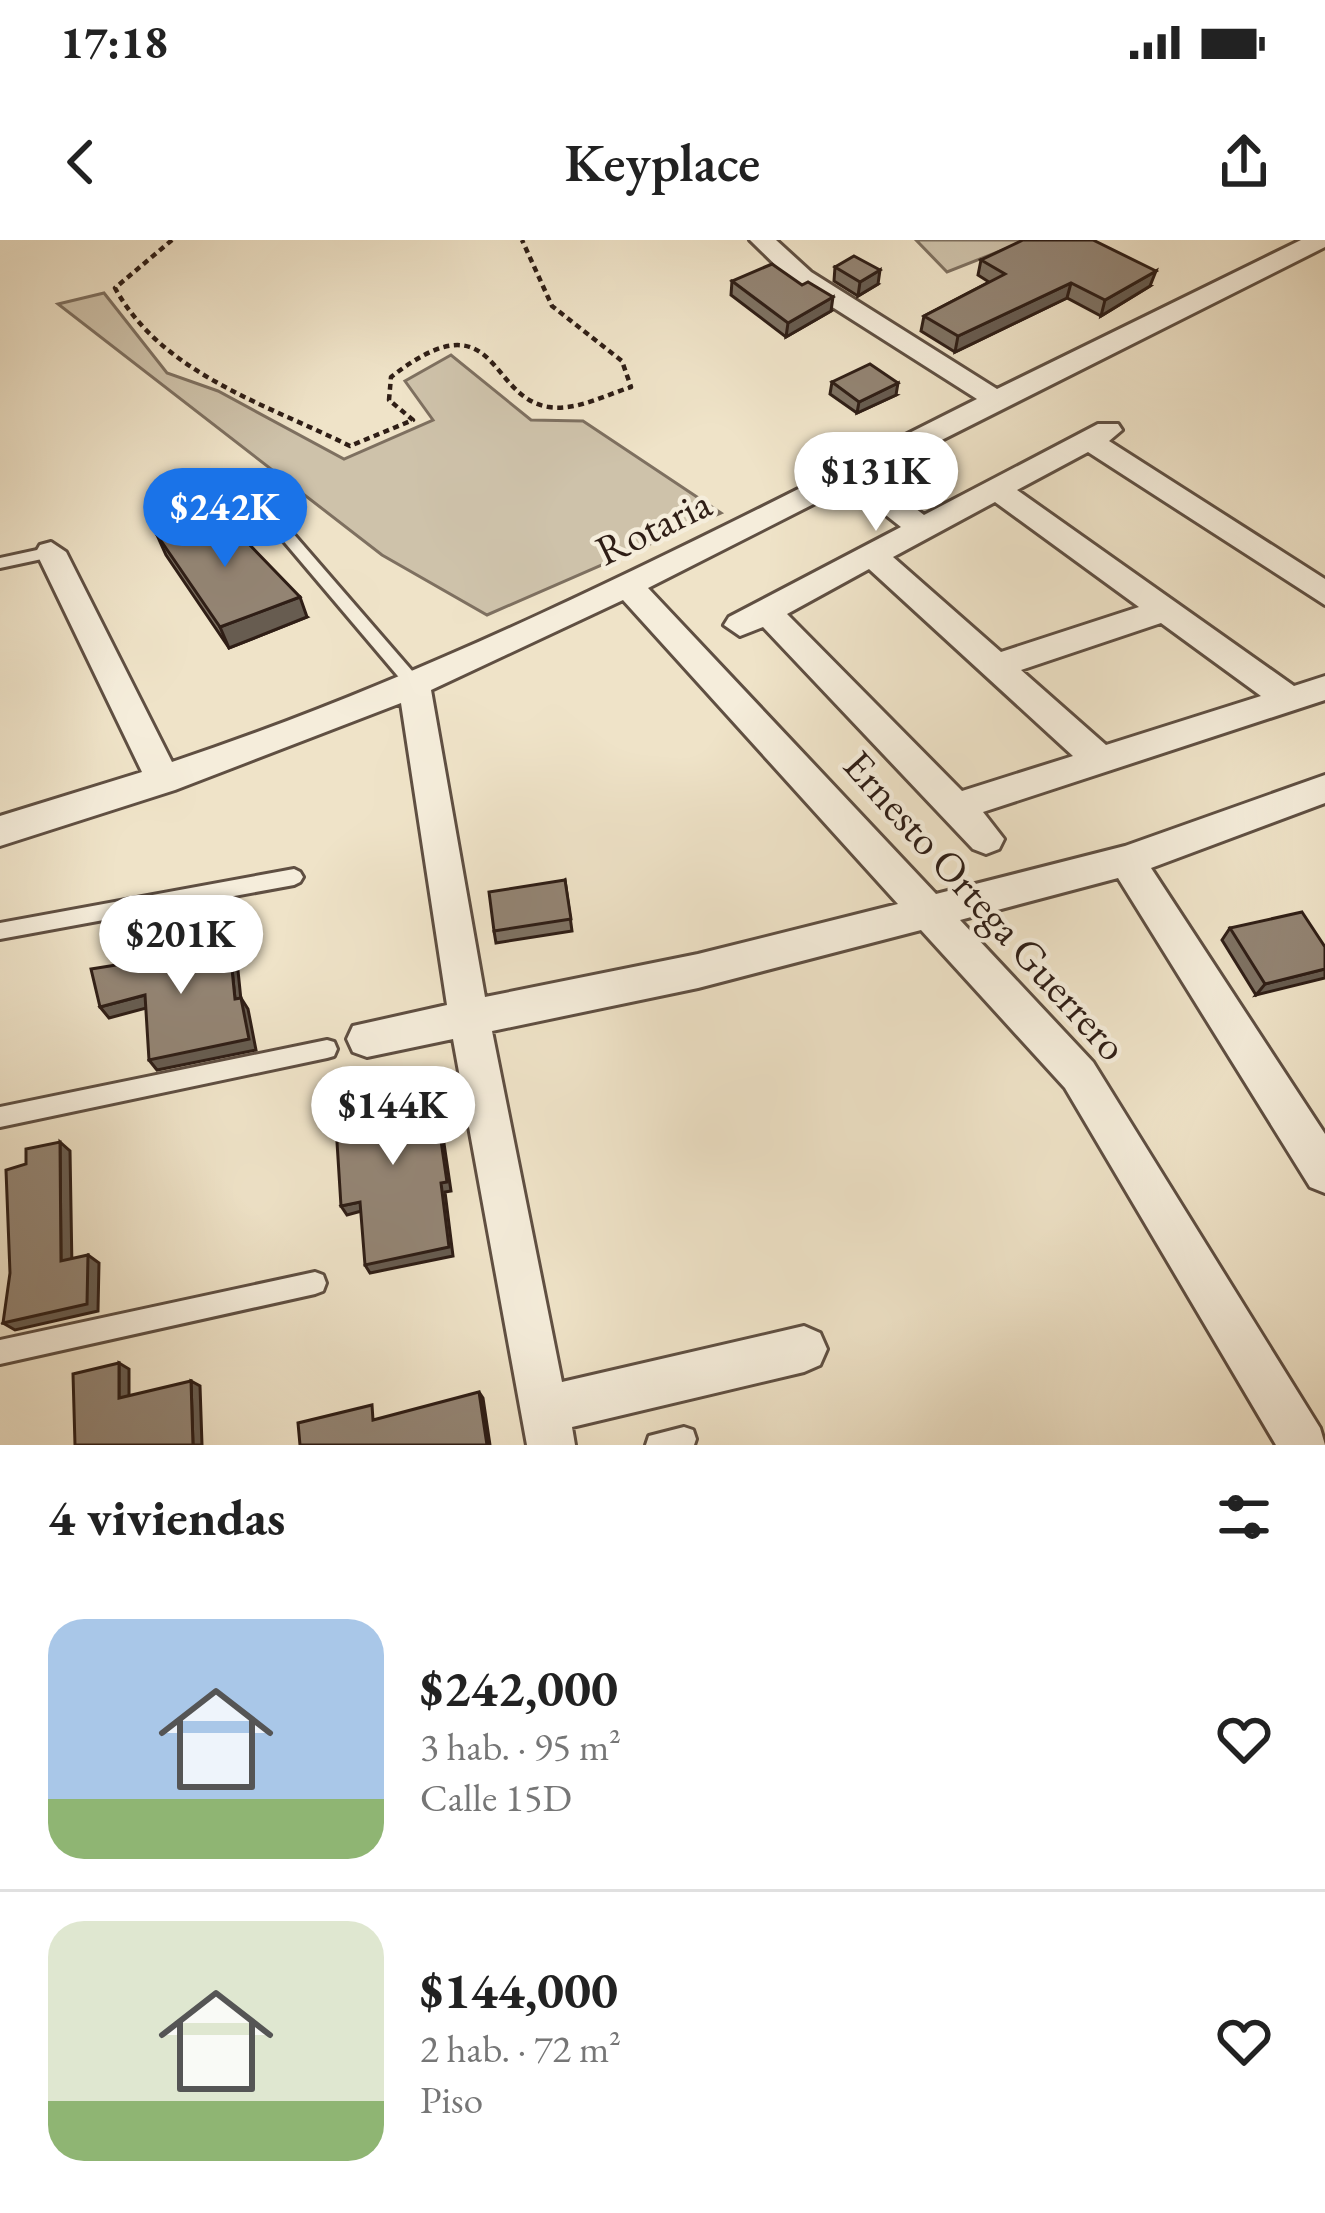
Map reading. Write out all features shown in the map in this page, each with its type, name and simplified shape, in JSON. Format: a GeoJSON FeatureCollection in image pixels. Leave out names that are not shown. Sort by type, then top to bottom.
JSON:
{"type":"FeatureCollection","features":[{"type":"Feature","properties":{"kind":"street"},"geometry":{"type":"LineString","coordinates":[[762,240],[802,277],[997,400]]}},
{"type":"Feature","properties":{"kind":"street","name":"Rotaria"},"geometry":{"type":"LineString","coordinates":[[0,831],[163,780],[414,684],[628,586],[1311,246]]}},
{"type":"Feature","properties":{"kind":"street"},"geometry":{"type":"LineString","coordinates":[[986,839],[753,618],[1098,435],[1325,594]]}},
{"type":"Feature","properties":{"kind":"street"},"geometry":{"type":"LineString","coordinates":[[865,468],[933,522]]}},
{"type":"Feature","properties":{"kind":"street"},"geometry":{"type":"LineString","coordinates":[[996,489],[1289,699]]}},
{"type":"Feature","properties":{"kind":"street"},"geometry":{"type":"LineString","coordinates":[[51,552],[163,780]]}},
{"type":"Feature","properties":{"kind":"street"},"geometry":{"type":"LineString","coordinates":[[872,554],[1100,760]]}},
{"type":"Feature","properties":{"kind":"street","name":"Ernesto Ortega Guerrero"},"geometry":{"type":"LineString","coordinates":[[628,586],[1052,1043],[1099,1101],[1303,1445]]}},
{"type":"Feature","properties":{"kind":"street"},"geometry":{"type":"LineString","coordinates":[[997,666],[1163,611]]}},
{"type":"Feature","properties":{"kind":"street"},"geometry":{"type":"LineString","coordinates":[[414,684],[469,1018],[547,1428],[804,1349]]}},
{"type":"Feature","properties":{"kind":"street"},"geometry":{"type":"LineString","coordinates":[[956,807],[1325,688]]}},
{"type":"Feature","properties":{"kind":"street"},"geometry":{"type":"LineString","coordinates":[[367,1040],[698,971],[1127,861],[1325,789]]}},
{"type":"Feature","properties":{"kind":"street"},"geometry":{"type":"LineString","coordinates":[[1127,861],[1325,1172]]}},
{"type":"Feature","properties":{"kind":"lane"},"geometry":{"type":"LineString","coordinates":[[253,496],[414,684]]}},
{"type":"Feature","properties":{"kind":"lane"},"geometry":{"type":"LineString","coordinates":[[0,563],[51,552]]}},
{"type":"Feature","properties":{"kind":"lane"},"geometry":{"type":"LineString","coordinates":[[0,932],[294,877]]}},
{"type":"Feature","properties":{"kind":"lane"},"geometry":{"type":"LineString","coordinates":[[0,1117],[327,1049]]}},
{"type":"Feature","properties":{"kind":"lane"},"geometry":{"type":"LineString","coordinates":[[0,1352],[315,1283]]}},
{"type":"Feature","properties":{"kind":"lane"},"geometry":{"type":"LineString","coordinates":[[658,1445],[685,1439]]}},
{"type":"Feature","properties":{"kind":"path"},"geometry":{"type":"LineString","coordinates":[[172,240],[115,288],[132,319],[172,358],[350,446],[413,419],[389,400],[391,377],[413,359],[449,344],[486,355],[515,391],[550,407],[631,387],[622,361],[552,306],[522,240]]}},
{"type":"Feature","properties":{"kind":"shaded area"},"geometry":{"type":"Polygon","coordinates":[[[916,240],[1028,240],[947,272],[916,240]]]}},
{"type":"Feature","properties":{"kind":"shaded area"},"geometry":{"type":"Polygon","coordinates":[[[104,293],[167,373],[218,391],[344,459],[433,420],[405,381],[451,355],[531,420],[583,421],[721,513],[487,615],[382,555],[58,304],[104,293]]]}},
{"type":"Feature","properties":{"kind":"building"},"geometry":{"type":"Polygon","coordinates":[[[1023,240],[1093,240],[1156,271],[1105,300],[1071,283],[958,336],[924,316],[1005,274],[981,260],[1023,240]]]}},
{"type":"Feature","properties":{"kind":"building"},"geometry":{"type":"Polygon","coordinates":[[[854,256],[880,270],[860,282],[835,267],[854,256]]]}},
{"type":"Feature","properties":{"kind":"building"},"geometry":{"type":"Polygon","coordinates":[[[772,264],[802,285],[808,282],[833,297],[788,323],[732,281],[772,264]]]}},
{"type":"Feature","properties":{"kind":"building"},"geometry":{"type":"Polygon","coordinates":[[[870,364],[898,383],[859,402],[832,382],[870,364]]]}},
{"type":"Feature","properties":{"kind":"building"},"geometry":{"type":"Polygon","coordinates":[[[218,512],[300,597],[220,627],[157,535],[218,512]]]}},
{"type":"Feature","properties":{"kind":"building"},"geometry":{"type":"Polygon","coordinates":[[[565,880],[571,919],[494,931],[489,892],[565,880]]]}},
{"type":"Feature","properties":{"kind":"building"},"geometry":{"type":"Polygon","coordinates":[[[1302,912],[1325,947],[1325,969],[1265,984],[1230,928],[1302,912]]]}},
{"type":"Feature","properties":{"kind":"building"},"geometry":{"type":"Polygon","coordinates":[[[228,929],[235,999],[241,998],[249,1039],[149,1060],[145,995],[100,1007],[91,969],[160,958],[228,929]]]}},
{"type":"Feature","properties":{"kind":"building"},"geometry":{"type":"Polygon","coordinates":[[[425,1074],[431,1122],[438,1120],[447,1182],[441,1183],[449,1247],[365,1265],[360,1202],[341,1206],[334,1094],[425,1074]]]}},
{"type":"Feature","properties":{"kind":"building"},"geometry":{"type":"Polygon","coordinates":[[[60,1142],[61,1261],[88,1255],[87,1304],[3,1323],[10,1273],[6,1170],[26,1164],[26,1149],[60,1142]]]}},
{"type":"Feature","properties":{"kind":"building"},"geometry":{"type":"Polygon","coordinates":[[[119,1363],[119,1398],[191,1381],[193,1445],[75,1445],[73,1374],[119,1363]]]}},
{"type":"Feature","properties":{"kind":"building"},"geometry":{"type":"Polygon","coordinates":[[[479,1392],[487,1445],[300,1445],[298,1423],[372,1405],[373,1420],[479,1392]]]}}]}
